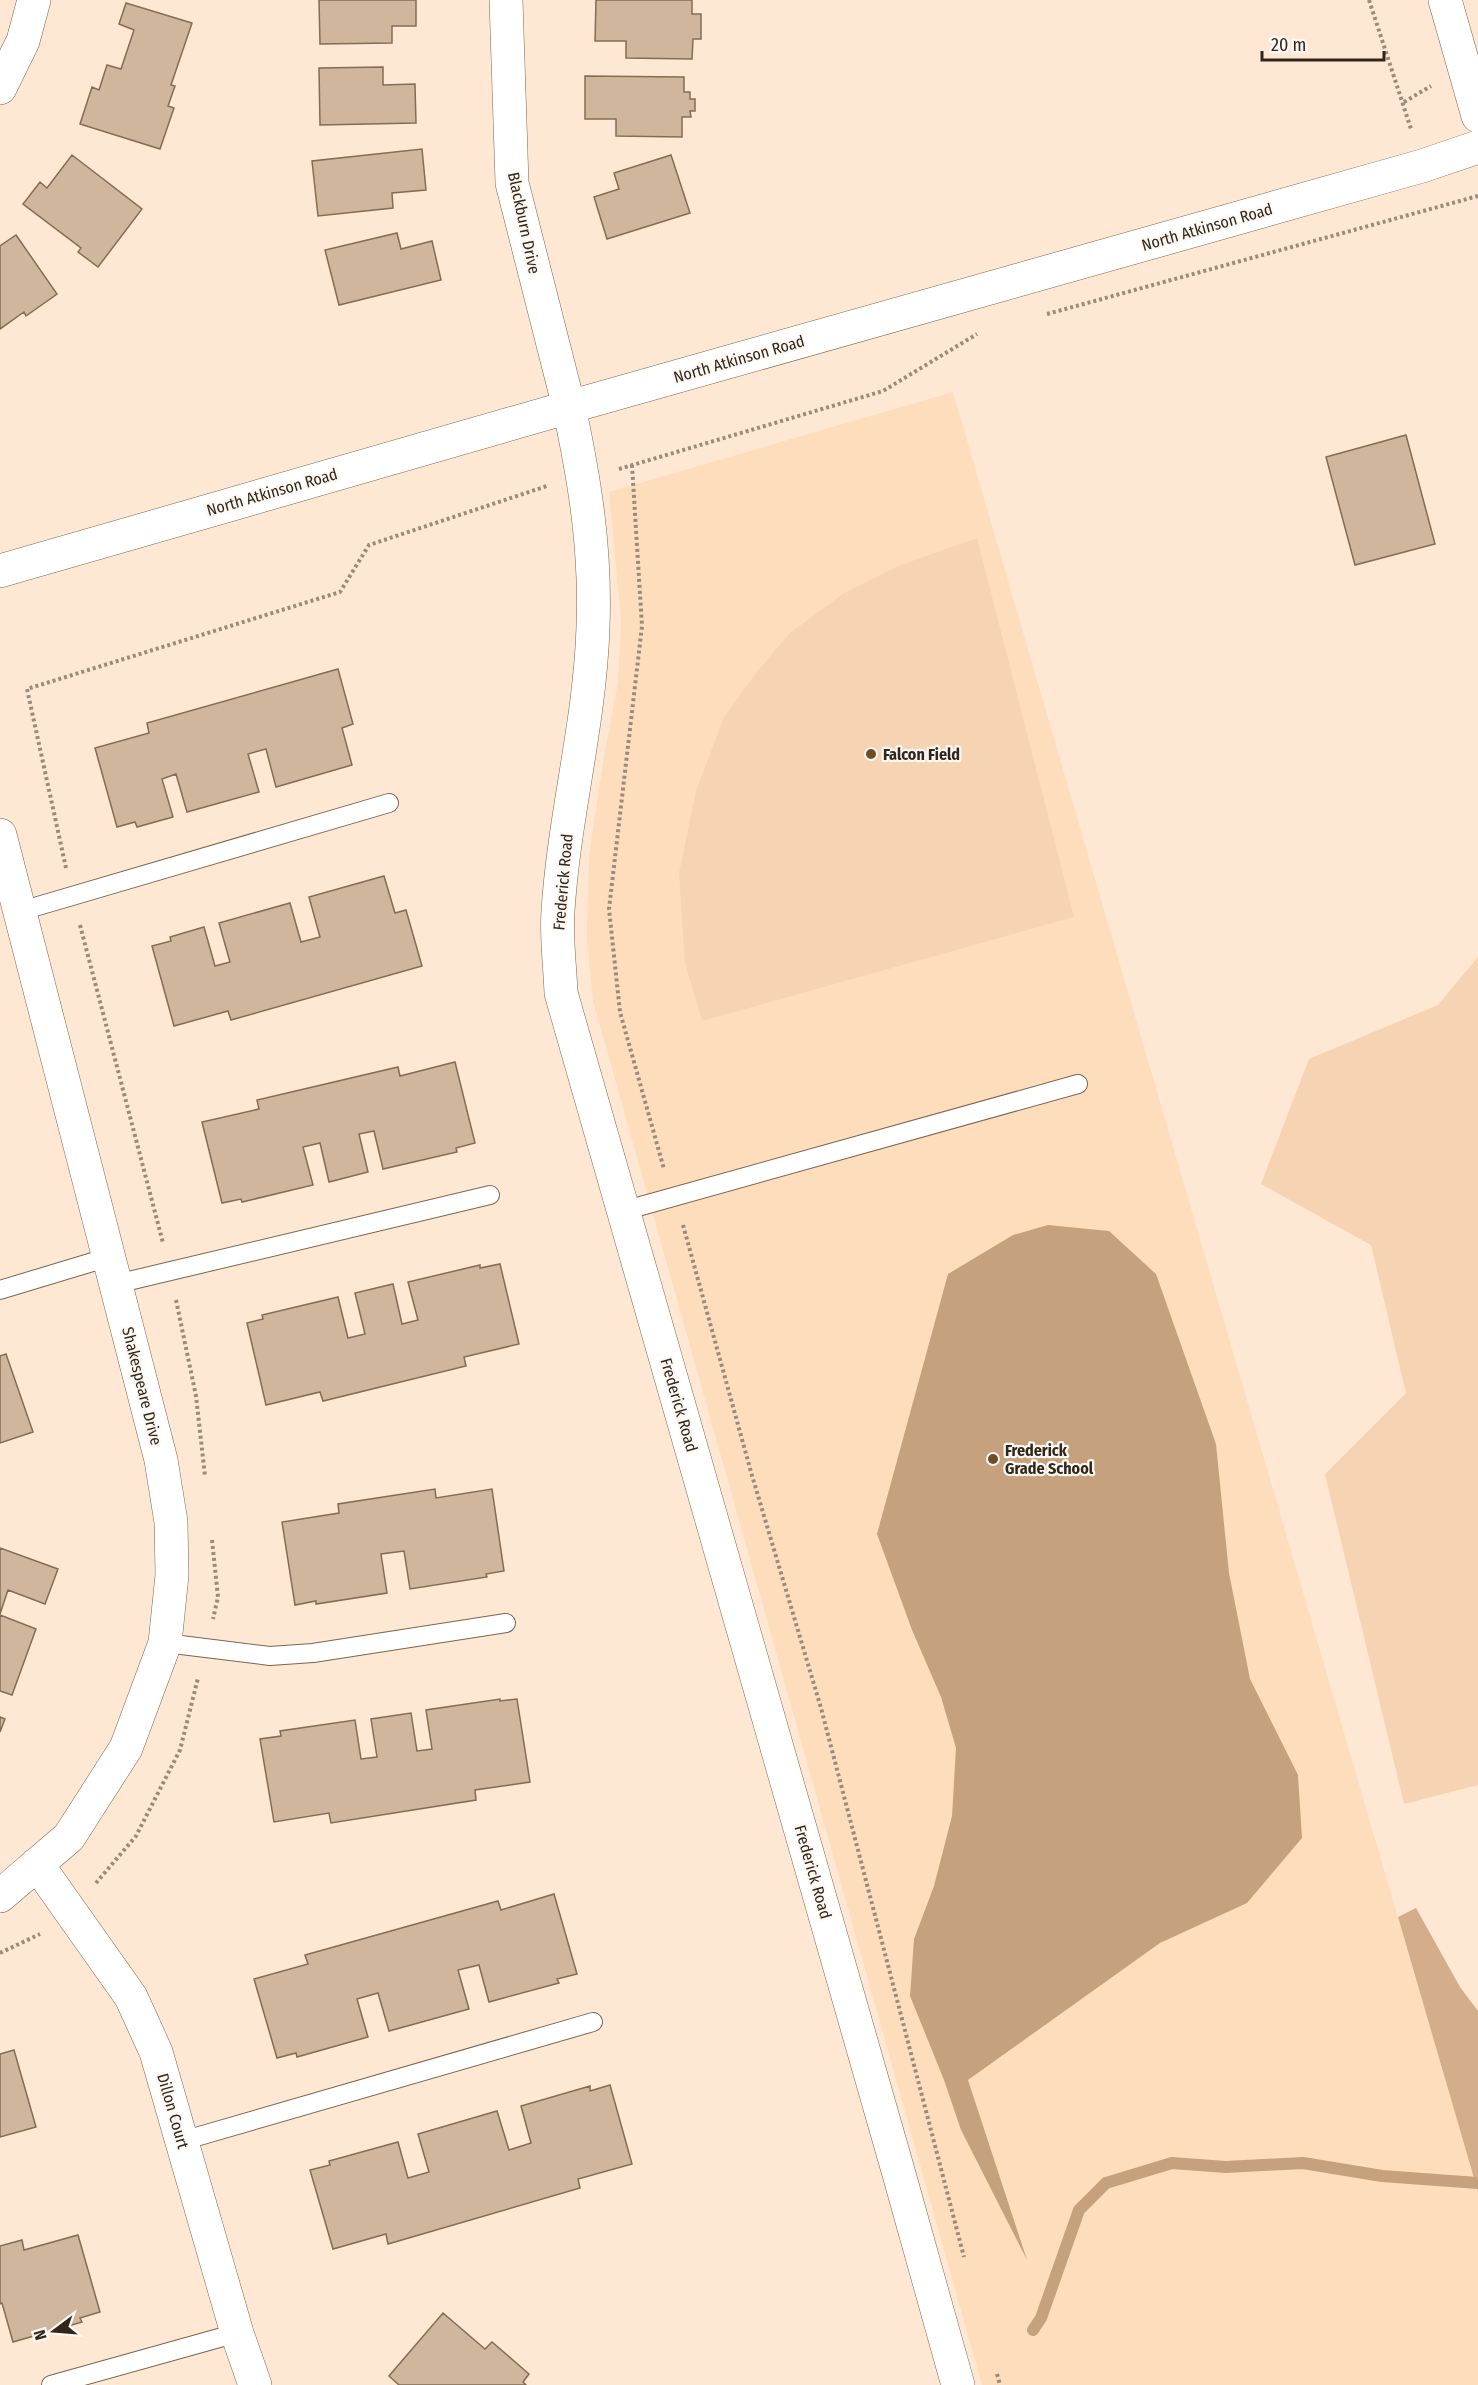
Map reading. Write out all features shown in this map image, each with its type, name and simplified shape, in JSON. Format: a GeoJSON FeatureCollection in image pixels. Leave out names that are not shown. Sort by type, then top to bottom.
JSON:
{"type":"FeatureCollection","features":[{"type":"Feature","properties":{"kind":"street"},"geometry":{"type":"LineString","coordinates":[[0,87],[23,41],[34,0]]}},
{"type":"Feature","properties":{"kind":"street","name":"Blackburn Drive"},"geometry":{"type":"LineString","coordinates":[[506,0],[512,183],[569,407]]}},
{"type":"Feature","properties":{"kind":"street"},"geometry":{"type":"LineString","coordinates":[[1445,0],[1478,117]]}},
{"type":"Feature","properties":{"kind":"street","name":"North Atkinson Road"},"geometry":{"type":"LineString","coordinates":[[0,571],[1399,172],[1478,147]]}},
{"type":"Feature","properties":{"kind":"street","name":"Frederick Road"},"geometry":{"type":"LineString","coordinates":[[569,407],[585,479],[592,554],[593,628],[585,730],[571,803],[557,913],[561,993],[958,2385]]}},
{"type":"Feature","properties":{"kind":"street","name":"Shakespeare Drive"},"geometry":{"type":"LineString","coordinates":[[0,836],[160,1460],[171,1522],[172,1575],[165,1643],[126,1748],[69,1836],[0,1896]]}},
{"type":"Feature","properties":{"kind":"street","name":"Dillon Court"},"geometry":{"type":"LineString","coordinates":[[37,1864],[131,1997],[156,2052],[237,2333],[255,2385]]}},
{"type":"Feature","properties":{"kind":"lane"},"geometry":{"type":"LineString","coordinates":[[21,911],[388,803]]}},
{"type":"Feature","properties":{"kind":"lane"},"geometry":{"type":"LineString","coordinates":[[623,1211],[1078,1084]]}},
{"type":"Feature","properties":{"kind":"lane"},"geometry":{"type":"LineString","coordinates":[[0,1290],[112,1271],[170,1272],[490,1195]]}},
{"type":"Feature","properties":{"kind":"lane"},"geometry":{"type":"LineString","coordinates":[[165,1643],[270,1656],[313,1653],[506,1623]]}},
{"type":"Feature","properties":{"kind":"lane"},"geometry":{"type":"LineString","coordinates":[[182,2141],[593,2022]]}},
{"type":"Feature","properties":{"kind":"lane"},"geometry":{"type":"LineString","coordinates":[[51,2385],[237,2333]]}},
{"type":"Feature","properties":{"kind":"path"},"geometry":{"type":"LineString","coordinates":[[1369,0],[1404,102]]}},
{"type":"Feature","properties":{"kind":"path"},"geometry":{"type":"LineString","coordinates":[[1042,316],[1478,196]]}},
{"type":"Feature","properties":{"kind":"path"},"geometry":{"type":"LineString","coordinates":[[205,1479],[196,1396],[170,1272],[72,896],[27,689],[340,592],[369,544],[536,488],[585,479],[883,391],[974,335],[985,332]]}},
{"type":"Feature","properties":{"kind":"path"},"geometry":{"type":"LineString","coordinates":[[632,465],[642,626],[609,909],[620,1012],[673,1196],[686,1232],[752,1472],[821,1708],[967,2265]]}},
{"type":"Feature","properties":{"kind":"path"},"geometry":{"type":"LineString","coordinates":[[0,1953],[48,1930],[71,1912],[136,1836],[141,1827],[180,1750],[206,1648],[218,1597],[212,1538]]}},
{"type":"Feature","properties":{"kind":"path"},"geometry":{"type":"LineString","coordinates":[[994,2364],[1000,2385]]}},
{"type":"Feature","properties":{"kind":"shaded area","name":"Frederick Grade School"},"geometry":{"type":"Polygon","coordinates":[[[953,392],[1478,2192],[1478,2385],[982,2385],[593,1001],[587,940],[589,855],[618,682],[621,620],[609,492],[953,392]]]}},
{"type":"Feature","properties":{"kind":"shaded area","name":"Falcon Field"},"geometry":{"type":"Polygon","coordinates":[[[977,538],[1074,917],[702,1021],[685,963],[679,873],[696,791],[724,717],[756,673],[790,633],[844,593],[898,566],[977,538]]]}},
{"type":"Feature","properties":{"kind":"shaded area"},"geometry":{"type":"Polygon","coordinates":[[[1478,957],[1478,1785],[1404,1804],[1325,1474],[1406,1393],[1371,1245],[1261,1184],[1309,1059],[1438,1005],[1478,957]]]}},
{"type":"Feature","properties":{"kind":"shaded area"},"geometry":{"type":"Polygon","coordinates":[[[1048,1225],[1109,1231],[1156,1274],[1216,1444],[1229,1573],[1250,1679],[1298,1775],[1302,1838],[1247,1903],[1160,1943],[968,2080],[1027,2260],[961,2130],[944,2080],[910,1996],[914,1939],[934,1886],[952,1816],[956,1748],[941,1697],[912,1630],[877,1534],[948,1274],[1013,1235],[1048,1225]]]}},
{"type":"Feature","properties":{"kind":"shaded area"},"geometry":{"type":"Polygon","coordinates":[[[1416,1908],[1460,1987],[1478,2011],[1478,2192],[1398,1917],[1416,1908]]]}},
{"type":"Feature","properties":{"kind":"building"},"geometry":{"type":"Polygon","coordinates":[[[319,0],[416,0],[416,26],[392,26],[392,43],[320,44],[319,0]]]}},
{"type":"Feature","properties":{"kind":"building"},"geometry":{"type":"Polygon","coordinates":[[[596,0],[692,0],[692,14],[701,14],[701,39],[693,39],[692,59],[626,58],[626,41],[595,41],[596,0]]]}},
{"type":"Feature","properties":{"kind":"building"},"geometry":{"type":"Polygon","coordinates":[[[126,3],[192,23],[171,85],[175,86],[168,106],[174,108],[160,149],[80,124],[92,87],[99,90],[107,65],[121,69],[134,30],[119,24],[126,3]]]}},
{"type":"Feature","properties":{"kind":"building"},"geometry":{"type":"Polygon","coordinates":[[[383,67],[383,85],[415,84],[416,123],[320,125],[319,68],[383,67]]]}},
{"type":"Feature","properties":{"kind":"building"},"geometry":{"type":"Polygon","coordinates":[[[585,76],[684,77],[684,92],[690,92],[690,99],[695,99],[695,111],[690,111],[691,117],[682,117],[682,137],[616,136],[616,119],[585,119],[585,76]]]}},
{"type":"Feature","properties":{"kind":"building"},"geometry":{"type":"Polygon","coordinates":[[[422,149],[426,190],[392,193],[393,208],[318,216],[312,161],[422,149]]]}},
{"type":"Feature","properties":{"kind":"building"},"geometry":{"type":"Polygon","coordinates":[[[72,155],[142,209],[98,267],[78,252],[81,248],[23,204],[40,182],[47,188],[72,155]]]}},
{"type":"Feature","properties":{"kind":"building"},"geometry":{"type":"Polygon","coordinates":[[[671,155],[690,213],[607,239],[594,197],[619,189],[614,173],[671,155]]]}},
{"type":"Feature","properties":{"kind":"building"},"geometry":{"type":"Polygon","coordinates":[[[397,233],[401,249],[432,241],[441,280],[339,305],[325,250],[397,233]]]}},
{"type":"Feature","properties":{"kind":"building"},"geometry":{"type":"Polygon","coordinates":[[[16,235],[57,294],[26,316],[24,312],[0,329],[0,246],[16,235]]]}},
{"type":"Feature","properties":{"kind":"building"},"geometry":{"type":"Polygon","coordinates":[[[1406,435],[1435,544],[1355,565],[1326,457],[1406,435]]]}},
{"type":"Feature","properties":{"kind":"building"},"geometry":{"type":"Polygon","coordinates":[[[338,669],[353,724],[342,728],[352,765],[276,787],[266,749],[248,754],[259,792],[187,812],[176,774],[162,779],[173,817],[137,827],[135,822],[117,827],[95,748],[149,733],[147,723],[338,669]]]}},
{"type":"Feature","properties":{"kind":"building"},"geometry":{"type":"Polygon","coordinates":[[[384,876],[395,913],[406,910],[422,966],[231,1020],[228,1011],[174,1026],[152,946],[171,941],[170,937],[204,927],[215,966],[230,962],[219,923],[290,903],[301,942],[320,937],[309,897],[384,876]]]}},
{"type":"Feature","properties":{"kind":"building"},"geometry":{"type":"Polygon","coordinates":[[[455,1062],[475,1143],[456,1148],[457,1152],[383,1169],[374,1131],[359,1134],[368,1172],[329,1182],[320,1143],[303,1147],[313,1185],[242,1202],[241,1199],[222,1203],[202,1122],[259,1109],[257,1100],[398,1067],[400,1076],[455,1062]]]}},
{"type":"Feature","properties":{"kind":"building"},"geometry":{"type":"Polygon","coordinates":[[[500,1264],[519,1344],[464,1357],[466,1366],[323,1401],[320,1392],[266,1405],[247,1323],[263,1319],[262,1315],[338,1297],[348,1338],[365,1334],[355,1293],[393,1284],[402,1324],[418,1320],[408,1282],[480,1265],[480,1268],[500,1264]]]}},
{"type":"Feature","properties":{"kind":"building"},"geometry":{"type":"Polygon","coordinates":[[[6,1354],[33,1432],[0,1443],[0,1356],[6,1354]]]}},
{"type":"Feature","properties":{"kind":"building"},"geometry":{"type":"Polygon","coordinates":[[[435,1489],[436,1498],[492,1489],[504,1571],[486,1574],[487,1577],[410,1589],[404,1551],[381,1554],[387,1593],[295,1605],[282,1522],[339,1513],[338,1504],[435,1489]]]}},
{"type":"Feature","properties":{"kind":"building"},"geometry":{"type":"Polygon","coordinates":[[[0,1548],[58,1569],[45,1604],[8,1590],[0,1614],[0,1548]]]}},
{"type":"Feature","properties":{"kind":"building"},"geometry":{"type":"Polygon","coordinates":[[[0,1615],[36,1629],[12,1695],[0,1691],[0,1615]]]}},
{"type":"Feature","properties":{"kind":"building"},"geometry":{"type":"Polygon","coordinates":[[[500,1699],[500,1701],[517,1699],[530,1782],[475,1790],[476,1800],[331,1823],[329,1813],[274,1822],[260,1739],[281,1736],[280,1731],[355,1720],[361,1759],[377,1757],[371,1719],[411,1713],[417,1751],[432,1749],[426,1710],[500,1699]]]}},
{"type":"Feature","properties":{"kind":"building"},"geometry":{"type":"Polygon","coordinates":[[[0,1717],[5,1719],[0,1732],[0,1717]]]}},
{"type":"Feature","properties":{"kind":"building"},"geometry":{"type":"Polygon","coordinates":[[[554,1894],[577,1974],[557,1979],[559,1983],[489,2002],[479,1965],[458,1970],[469,2009],[389,2031],[378,1993],[357,1999],[368,2037],[297,2057],[296,2053],[277,2058],[254,1979],[308,1964],[305,1955],[498,1901],[501,1910],[554,1894]]]}},
{"type":"Feature","properties":{"kind":"building"},"geometry":{"type":"Polygon","coordinates":[[[14,2050],[36,2127],[0,2137],[0,2054],[14,2050]]]}},
{"type":"Feature","properties":{"kind":"building"},"geometry":{"type":"Polygon","coordinates":[[[610,2085],[632,2164],[578,2179],[580,2188],[388,2244],[386,2234],[333,2249],[310,2170],[330,2165],[329,2161],[398,2142],[408,2178],[429,2172],[418,2134],[497,2111],[509,2150],[531,2143],[521,2106],[590,2086],[590,2091],[610,2085]]]}},
{"type":"Feature","properties":{"kind":"building"},"geometry":{"type":"Polygon","coordinates":[[[78,2235],[100,2312],[80,2318],[82,2322],[13,2342],[2,2303],[0,2304],[0,2246],[22,2240],[24,2250],[78,2235]]]}},
{"type":"Feature","properties":{"kind":"building"},"geometry":{"type":"Polygon","coordinates":[[[443,2313],[485,2349],[492,2342],[529,2374],[523,2382],[526,2385],[399,2385],[389,2376],[443,2313]]]}},
{"type":"Feature","properties":{"kind":"waterway"},"geometry":{"type":"LineString","coordinates":[[1033,2330],[1041,2318],[1079,2210],[1106,2183],[1172,2163],[1226,2167],[1303,2163],[1382,2176],[1478,2183]]}},
{"type":"Feature","properties":{"kind":"place","name":"Falcon Field"},"geometry":{"type":"Point","coordinates":[871,754]}},
{"type":"Feature","properties":{"kind":"place","name":"Frederick Grade School"},"geometry":{"type":"Point","coordinates":[993,1459]}}]}
